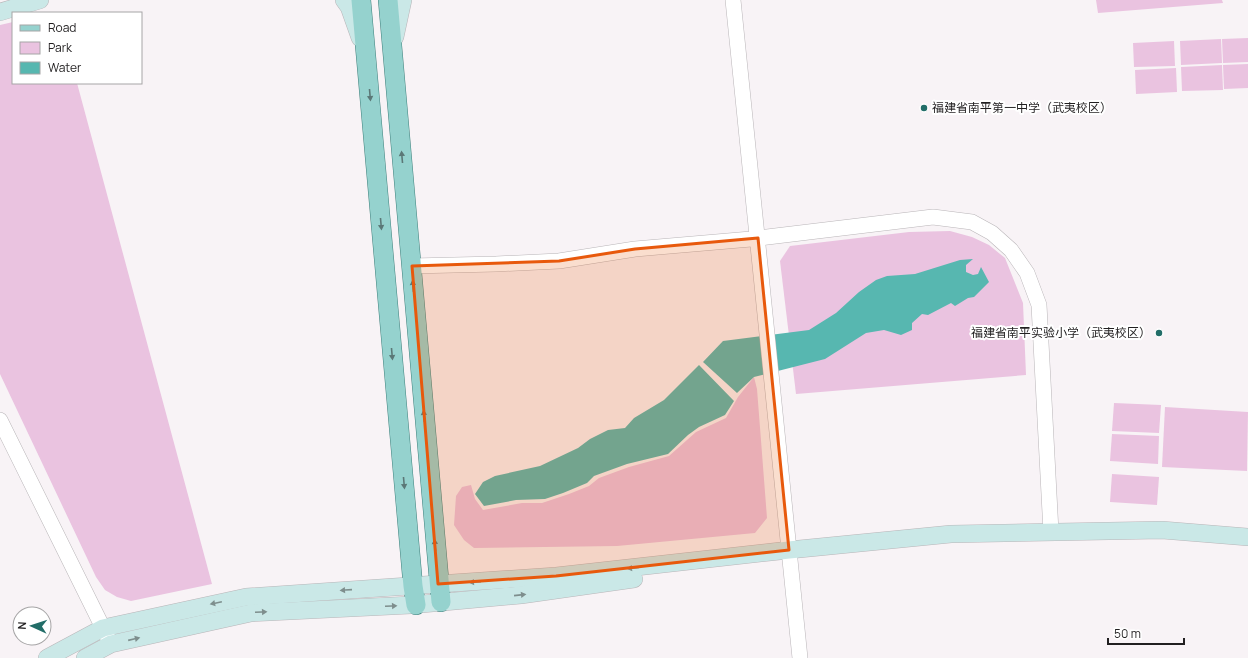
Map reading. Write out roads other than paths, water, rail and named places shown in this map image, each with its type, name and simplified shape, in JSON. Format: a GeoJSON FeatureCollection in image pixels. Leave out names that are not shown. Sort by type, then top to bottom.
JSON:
{"type":"FeatureCollection","features":[{"type":"Feature","properties":{"kind":"main road"},"geometry":{"type":"LineString","coordinates":[[0,12],[40,0]]}},
{"type":"Feature","properties":{"kind":"main road"},"geometry":{"type":"LineString","coordinates":[[344,0],[349,7],[357,28],[367,63]]}},
{"type":"Feature","properties":{"kind":"main road"},"geometry":{"type":"LineString","coordinates":[[361,0],[413,586],[416,605]]}},
{"type":"Feature","properties":{"kind":"main road"},"geometry":{"type":"LineString","coordinates":[[388,0],[440,593]]}},
{"type":"Feature","properties":{"kind":"main road"},"geometry":{"type":"LineString","coordinates":[[392,51],[403,0]]}},
{"type":"Feature","properties":{"kind":"main road"},"geometry":{"type":"LineString","coordinates":[[786,556],[951,534],[1162,530],[1248,537]]}},
{"type":"Feature","properties":{"kind":"main road"},"geometry":{"type":"LineString","coordinates":[[85,658],[111,644],[251,613],[416,605],[440,593],[556,576],[956,543],[1053,541],[1164,542],[1248,547]]}},
{"type":"Feature","properties":{"kind":"main road"},"geometry":{"type":"LineString","coordinates":[[47,658],[103,628],[246,597],[413,586],[440,593]]}},
{"type":"Feature","properties":{"kind":"street"},"geometry":{"type":"LineString","coordinates":[[727,0],[759,282],[786,556],[800,658]]}},
{"type":"Feature","properties":{"kind":"street"},"geometry":{"type":"LineString","coordinates":[[733,0],[754,239]]}},
{"type":"Feature","properties":{"kind":"street"},"geometry":{"type":"LineString","coordinates":[[412,266],[489,265],[559,261],[635,249],[754,239],[933,218],[972,222],[992,233],[1011,250],[1027,273],[1039,305],[1051,532]]}},
{"type":"Feature","properties":{"kind":"street"},"geometry":{"type":"LineString","coordinates":[[0,420],[111,644]]}},
{"type":"Feature","properties":{"kind":"street"},"geometry":{"type":"LineString","coordinates":[[786,556],[792,658]]}},
{"type":"Feature","properties":{"kind":"water"},"geometry":{"type":"Polygon","coordinates":[[[973,259],[966,265],[966,272],[973,275],[978,274],[981,267],[989,282],[974,297],[968,298],[955,306],[951,303],[928,315],[922,314],[912,323],[912,330],[901,335],[884,330],[866,333],[825,359],[754,377],[737,393],[703,362],[723,341],[809,330],[836,313],[859,292],[876,280],[887,276],[915,274],[960,260],[973,259]]]}},
{"type":"Feature","properties":{"kind":"water"},"geometry":{"type":"Polygon","coordinates":[[[699,365],[734,401],[725,415],[699,427],[668,454],[627,464],[594,476],[587,483],[545,499],[516,500],[484,506],[475,494],[483,482],[495,476],[540,466],[578,448],[590,439],[608,430],[625,428],[634,418],[664,400],[699,365]]]}},
{"type":"Feature","properties":{"kind":"place","name":"福建省南平第一中学（武夷校区）"},"geometry":{"type":"Point","coordinates":[924,108]}},
{"type":"Feature","properties":{"kind":"place","name":"福建省南平实验小学（武夷校区）"},"geometry":{"type":"Point","coordinates":[1159,333]}}]}
